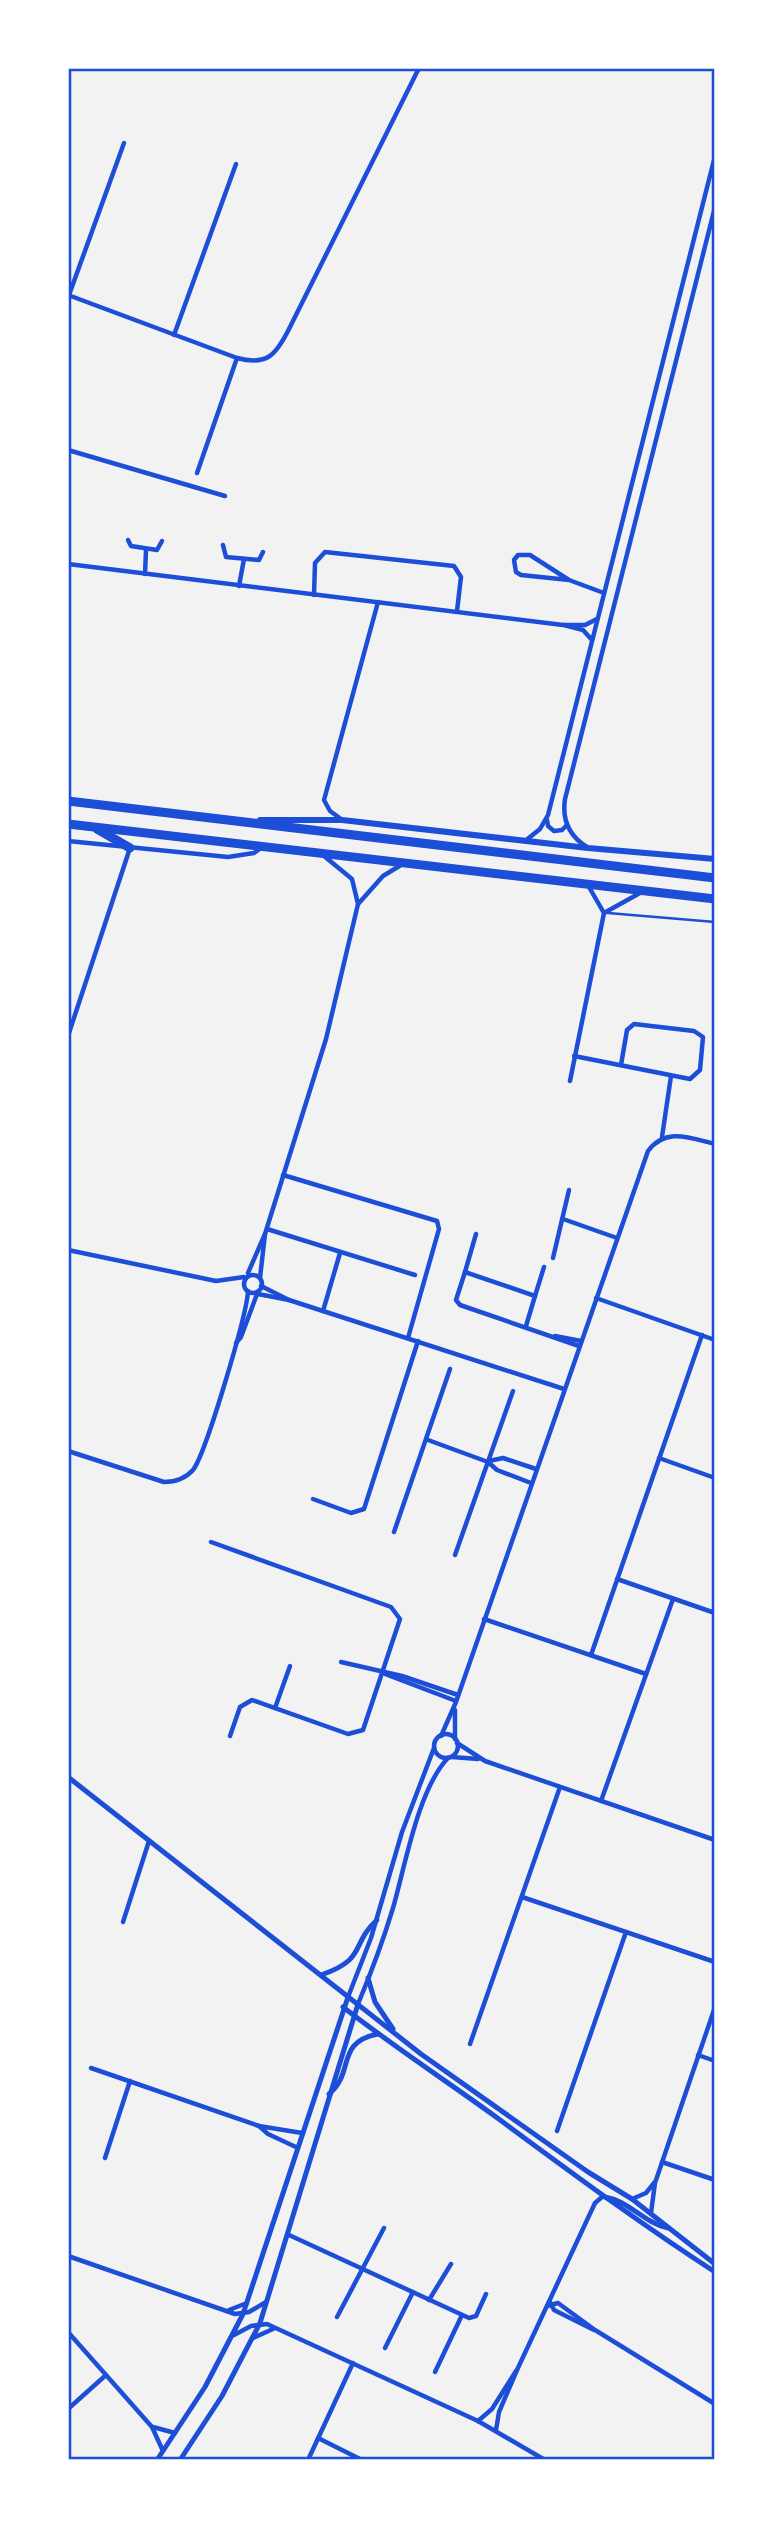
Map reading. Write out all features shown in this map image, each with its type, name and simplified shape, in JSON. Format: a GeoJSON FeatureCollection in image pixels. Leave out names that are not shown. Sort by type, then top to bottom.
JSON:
{"type":"FeatureCollection","features":[{"type":"Feature","properties":{"kind":"highway"},"geometry":{"type":"LineString","coordinates":[[68,801],[715,878]]}},
{"type":"Feature","properties":{"kind":"highway"},"geometry":{"type":"LineString","coordinates":[[68,824],[715,899]]}},
{"type":"Feature","properties":{"kind":"highway"},"geometry":{"type":"LineString","coordinates":[[92,827],[130,848]]}},
{"type":"Feature","properties":{"kind":"main road"},"geometry":{"type":"LineString","coordinates":[[229,820],[342,820],[588,848],[715,859]]}},
{"type":"Feature","properties":{"kind":"street"},"geometry":{"type":"LineString","coordinates":[[124,143],[69,295],[237,358],[258,362],[280,348],[419,68]]}},
{"type":"Feature","properties":{"kind":"street"},"geometry":{"type":"LineString","coordinates":[[567,824],[562,830],[554,831],[548,826],[547,819],[715,156]]}},
{"type":"Feature","properties":{"kind":"street"},"geometry":{"type":"LineString","coordinates":[[174,335],[236,164]]}},
{"type":"Feature","properties":{"kind":"street"},"geometry":{"type":"LineString","coordinates":[[588,848],[576,839],[567,824],[565,799],[715,207]]}},
{"type":"Feature","properties":{"kind":"street"},"geometry":{"type":"LineString","coordinates":[[197,473],[237,358]]}},
{"type":"Feature","properties":{"kind":"street"},"geometry":{"type":"LineString","coordinates":[[68,450],[225,496]]}},
{"type":"Feature","properties":{"kind":"street"},"geometry":{"type":"LineString","coordinates":[[128,540],[131,546],[146,550],[157,550],[162,541]]}},
{"type":"Feature","properties":{"kind":"street"},"geometry":{"type":"LineString","coordinates":[[223,545],[226,557],[259,560],[263,552]]}},
{"type":"Feature","properties":{"kind":"street"},"geometry":{"type":"LineString","coordinates":[[145,574],[146,550]]}},
{"type":"Feature","properties":{"kind":"street"},"geometry":{"type":"LineString","coordinates":[[314,595],[315,563],[325,552],[402,560],[454,566],[460,571],[457,611]]}},
{"type":"Feature","properties":{"kind":"street"},"geometry":{"type":"LineString","coordinates":[[569,580],[522,575],[516,572],[514,560],[518,555],[530,555],[569,580],[604,593]]}},
{"type":"Feature","properties":{"kind":"street"},"geometry":{"type":"LineString","coordinates":[[240,586],[244,559]]}},
{"type":"Feature","properties":{"kind":"street"},"geometry":{"type":"LineString","coordinates":[[68,564],[563,625],[583,630],[592,640]]}},
{"type":"Feature","properties":{"kind":"street"},"geometry":{"type":"LineString","coordinates":[[342,820],[330,811],[324,800],[378,602]]}},
{"type":"Feature","properties":{"kind":"street"},"geometry":{"type":"LineString","coordinates":[[563,625],[585,625],[598,618]]}},
{"type":"Feature","properties":{"kind":"street"},"geometry":{"type":"LineString","coordinates":[[525,841],[547,819]]}},
{"type":"Feature","properties":{"kind":"street"},"geometry":{"type":"LineString","coordinates":[[68,841],[228,857],[254,853],[263,846]]}},
{"type":"Feature","properties":{"kind":"street"},"geometry":{"type":"LineString","coordinates":[[68,1036],[130,848]]}},
{"type":"Feature","properties":{"kind":"street"},"geometry":{"type":"LineString","coordinates":[[236,1343],[241,1337],[260,1284],[260,1262],[266,1232],[326,1039],[358,904],[356,885],[349,875],[320,853]]}},
{"type":"Feature","properties":{"kind":"street"},"geometry":{"type":"LineString","coordinates":[[358,904],[383,876],[409,862]]}},
{"type":"Feature","properties":{"kind":"street"},"geometry":{"type":"LineString","coordinates":[[570,1081],[604,913],[598,898],[584,883]]}},
{"type":"Feature","properties":{"kind":"street"},"geometry":{"type":"LineString","coordinates":[[604,913],[642,892]]}},
{"type":"Feature","properties":{"kind":"street"},"geometry":{"type":"LineString","coordinates":[[574,1056],[690,1079],[698,1075],[704,1041],[698,1032],[634,1024],[626,1035],[621,1065]]}},
{"type":"Feature","properties":{"kind":"street"},"geometry":{"type":"LineString","coordinates":[[662,1137],[671,1075]]}},
{"type":"Feature","properties":{"kind":"street"},"geometry":{"type":"LineString","coordinates":[[157,2460],[234,2335],[248,2302],[343,2007],[377,1920],[399,1842],[434,1748],[457,1699],[648,1151],[662,1137],[673,1135],[715,1144]]}},
{"type":"Feature","properties":{"kind":"street"},"geometry":{"type":"LineString","coordinates":[[284,1175],[429,1216],[437,1221],[439,1229],[408,1338]]}},
{"type":"Feature","properties":{"kind":"street"},"geometry":{"type":"LineString","coordinates":[[553,1258],[569,1190]]}},
{"type":"Feature","properties":{"kind":"street"},"geometry":{"type":"LineString","coordinates":[[563,1219],[617,1238]]}},
{"type":"Feature","properties":{"kind":"street"},"geometry":{"type":"LineString","coordinates":[[266,1232],[415,1275]]}},
{"type":"Feature","properties":{"kind":"street"},"geometry":{"type":"LineString","coordinates":[[68,1451],[164,1482],[182,1479],[190,1474],[199,1458],[236,1343],[248,1291],[246,1275],[266,1232]]}},
{"type":"Feature","properties":{"kind":"street"},"geometry":{"type":"LineString","coordinates":[[476,1234],[456,1300],[460,1304],[580,1344]]}},
{"type":"Feature","properties":{"kind":"street"},"geometry":{"type":"LineString","coordinates":[[68,1250],[215,1282],[255,1274],[260,1284],[289,1300]]}},
{"type":"Feature","properties":{"kind":"street"},"geometry":{"type":"LineString","coordinates":[[323,1311],[340,1253]]}},
{"type":"Feature","properties":{"kind":"street"},"geometry":{"type":"LineString","coordinates":[[526,1326],[544,1267]]}},
{"type":"Feature","properties":{"kind":"street"},"geometry":{"type":"LineString","coordinates":[[465,1272],[535,1296]]}},
{"type":"Feature","properties":{"kind":"street"},"geometry":{"type":"LineString","coordinates":[[248,1291],[289,1300],[564,1389]]}},
{"type":"Feature","properties":{"kind":"street"},"geometry":{"type":"LineString","coordinates":[[596,1298],[715,1340]]}},
{"type":"Feature","properties":{"kind":"street"},"geometry":{"type":"LineString","coordinates":[[591,1655],[702,1335]]}},
{"type":"Feature","properties":{"kind":"street"},"geometry":{"type":"LineString","coordinates":[[313,1499],[356,1514],[366,1505],[418,1341]]}},
{"type":"Feature","properties":{"kind":"street"},"geometry":{"type":"LineString","coordinates":[[394,1532],[428,1440],[450,1369]]}},
{"type":"Feature","properties":{"kind":"street"},"geometry":{"type":"LineString","coordinates":[[456,1555],[513,1391]]}},
{"type":"Feature","properties":{"kind":"street"},"geometry":{"type":"LineString","coordinates":[[428,1440],[488,1462],[501,1472],[531,1483]]}},
{"type":"Feature","properties":{"kind":"street"},"geometry":{"type":"LineString","coordinates":[[488,1462],[503,1458],[536,1469]]}},
{"type":"Feature","properties":{"kind":"street"},"geometry":{"type":"LineString","coordinates":[[659,1458],[715,1478]]}},
{"type":"Feature","properties":{"kind":"street"},"geometry":{"type":"LineString","coordinates":[[211,1542],[391,1607],[400,1619],[366,1725],[356,1734],[252,1700],[242,1702],[230,1736]]}},
{"type":"Feature","properties":{"kind":"street"},"geometry":{"type":"LineString","coordinates":[[617,1579],[715,1613]]}},
{"type":"Feature","properties":{"kind":"street"},"geometry":{"type":"LineString","coordinates":[[601,1801],[673,1599]]}},
{"type":"Feature","properties":{"kind":"street"},"geometry":{"type":"LineString","coordinates":[[484,1619],[646,1674]]}},
{"type":"Feature","properties":{"kind":"street"},"geometry":{"type":"LineString","coordinates":[[341,1662],[401,1676],[457,1699]]}},
{"type":"Feature","properties":{"kind":"street"},"geometry":{"type":"LineString","coordinates":[[275,1708],[290,1666]]}},
{"type":"Feature","properties":{"kind":"street"},"geometry":{"type":"LineString","coordinates":[[180,2460],[222,2396],[260,2323],[354,2015],[431,1785],[449,1758],[456,1753],[457,1699]]}},
{"type":"Feature","properties":{"kind":"street"},"geometry":{"type":"LineString","coordinates":[[440,1736],[449,1735],[485,1761]]}},
{"type":"Feature","properties":{"kind":"street"},"geometry":{"type":"LineString","coordinates":[[434,1748],[441,1757],[485,1761],[715,1840]]}},
{"type":"Feature","properties":{"kind":"street"},"geometry":{"type":"LineString","coordinates":[[68,1777],[397,2035],[589,2172],[632,2199],[715,2264]]}},
{"type":"Feature","properties":{"kind":"street"},"geometry":{"type":"LineString","coordinates":[[470,2044],[560,1787]]}},
{"type":"Feature","properties":{"kind":"street"},"geometry":{"type":"LineString","coordinates":[[123,1922],[149,1841]]}},
{"type":"Feature","properties":{"kind":"street"},"geometry":{"type":"LineString","coordinates":[[522,1896],[715,1962]]}},
{"type":"Feature","properties":{"kind":"street"},"geometry":{"type":"LineString","coordinates":[[321,1975],[339,1969],[352,1959],[377,1920]]}},
{"type":"Feature","properties":{"kind":"street"},"geometry":{"type":"LineString","coordinates":[[557,2131],[626,1932]]}},
{"type":"Feature","properties":{"kind":"street"},"geometry":{"type":"LineString","coordinates":[[368,1978],[374,2002],[397,2035]]}},
{"type":"Feature","properties":{"kind":"street"},"geometry":{"type":"LineString","coordinates":[[343,2007],[602,2197],[715,2272]]}},
{"type":"Feature","properties":{"kind":"street"},"geometry":{"type":"LineString","coordinates":[[651,2213],[655,2183],[715,2007]]}},
{"type":"Feature","properties":{"kind":"street"},"geometry":{"type":"LineString","coordinates":[[329,2094],[338,2084],[353,2045],[362,2038],[379,2034]]}},
{"type":"Feature","properties":{"kind":"street"},"geometry":{"type":"LineString","coordinates":[[698,2055],[715,2060]]}},
{"type":"Feature","properties":{"kind":"street"},"geometry":{"type":"LineString","coordinates":[[91,2068],[259,2126],[302,2133]]}},
{"type":"Feature","properties":{"kind":"street"},"geometry":{"type":"LineString","coordinates":[[105,2158],[130,2081]]}},
{"type":"Feature","properties":{"kind":"street"},"geometry":{"type":"LineString","coordinates":[[259,2126],[268,2134],[298,2148]]}},
{"type":"Feature","properties":{"kind":"street"},"geometry":{"type":"LineString","coordinates":[[662,2162],[715,2180]]}},
{"type":"Feature","properties":{"kind":"street"},"geometry":{"type":"LineString","coordinates":[[632,2199],[646,2193],[655,2183]]}},
{"type":"Feature","properties":{"kind":"street"},"geometry":{"type":"LineString","coordinates":[[602,2197],[618,2200],[657,2225],[672,2229]]}},
{"type":"Feature","properties":{"kind":"street"},"geometry":{"type":"LineString","coordinates":[[496,2430],[499,2412],[517,2370],[595,2203],[602,2197]]}},
{"type":"Feature","properties":{"kind":"street"},"geometry":{"type":"LineString","coordinates":[[337,2316],[384,2228]]}},
{"type":"Feature","properties":{"kind":"street"},"geometry":{"type":"LineString","coordinates":[[289,2235],[462,2315],[474,2318],[486,2294]]}},
{"type":"Feature","properties":{"kind":"street"},"geometry":{"type":"LineString","coordinates":[[68,2256],[243,2314],[267,2301]]}},
{"type":"Feature","properties":{"kind":"street"},"geometry":{"type":"LineString","coordinates":[[429,2300],[451,2264]]}},
{"type":"Feature","properties":{"kind":"street"},"geometry":{"type":"LineString","coordinates":[[385,2348],[413,2292]]}},
{"type":"Feature","properties":{"kind":"street"},"geometry":{"type":"LineString","coordinates":[[228,2310],[248,2302]]}},
{"type":"Feature","properties":{"kind":"street"},"geometry":{"type":"LineString","coordinates":[[549,2303],[573,2321],[595,2330],[715,2404]]}},
{"type":"Feature","properties":{"kind":"street"},"geometry":{"type":"LineString","coordinates":[[435,2372],[462,2315]]}},
{"type":"Feature","properties":{"kind":"street"},"geometry":{"type":"LineString","coordinates":[[234,2335],[260,2323],[478,2421],[545,2460]]}},
{"type":"Feature","properties":{"kind":"street"},"geometry":{"type":"LineString","coordinates":[[253,2338],[274,2329]]}},
{"type":"Feature","properties":{"kind":"street"},"geometry":{"type":"LineString","coordinates":[[68,2332],[152,2427],[163,2451]]}},
{"type":"Feature","properties":{"kind":"street"},"geometry":{"type":"LineString","coordinates":[[309,2460],[353,2363]]}},
{"type":"Feature","properties":{"kind":"street"},"geometry":{"type":"LineString","coordinates":[[478,2421],[492,2409],[517,2370]]}},
{"type":"Feature","properties":{"kind":"street"},"geometry":{"type":"LineString","coordinates":[[68,2409],[106,2375]]}},
{"type":"Feature","properties":{"kind":"street"},"geometry":{"type":"LineString","coordinates":[[152,2427],[176,2433]]}},
{"type":"Feature","properties":{"kind":"street"},"geometry":{"type":"LineString","coordinates":[[318,2438],[362,2460]]}},
{"type":"Feature","properties":{"kind":"lane"},"geometry":{"type":"LineString","coordinates":[[604,913],[715,922]]}}]}
